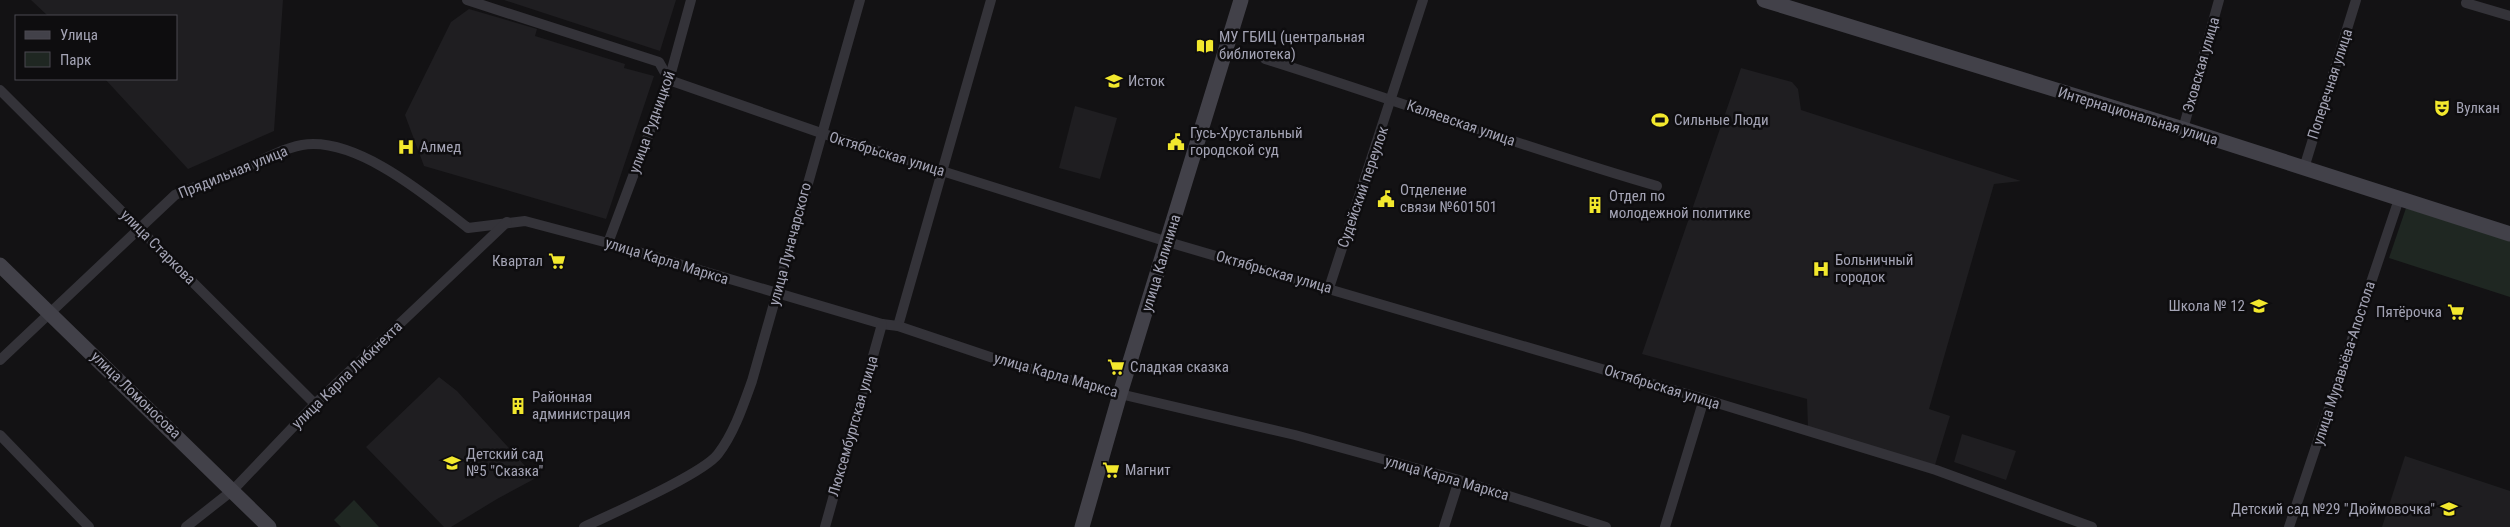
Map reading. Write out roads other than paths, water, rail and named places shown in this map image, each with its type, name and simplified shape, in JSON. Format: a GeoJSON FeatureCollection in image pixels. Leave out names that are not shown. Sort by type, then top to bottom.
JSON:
{"type":"FeatureCollection","features":[{"type":"Feature","properties":{"kind":"main road","name":"улица Калинина"},"geometry":{"type":"LineString","coordinates":[[1082,527],[1120,394],[1241,0]]}},
{"type":"Feature","properties":{"kind":"main road","name":"Интернациональная улица"},"geometry":{"type":"LineString","coordinates":[[1764,0],[2183,129],[2510,234]]}},
{"type":"Feature","properties":{"kind":"main road","name":"улица Ломоносова"},"geometry":{"type":"LineString","coordinates":[[0,266],[50,312],[269,527]]}},
{"type":"Feature","properties":{"kind":"street"},"geometry":{"type":"LineString","coordinates":[[467,0],[659,62],[669,80]]}},
{"type":"Feature","properties":{"kind":"street","name":"улица Рудницкой"},"geometry":{"type":"LineString","coordinates":[[608,243],[669,80],[691,0]]}},
{"type":"Feature","properties":{"kind":"street","name":"улица Луначарского"},"geometry":{"type":"LineString","coordinates":[[584,527],[694,472],[717,456],[739,417],[777,294],[860,0]]}},
{"type":"Feature","properties":{"kind":"street"},"geometry":{"type":"LineString","coordinates":[[898,326],[991,0]]}},
{"type":"Feature","properties":{"kind":"street","name":"Судейский переулок"},"geometry":{"type":"LineString","coordinates":[[1329,288],[1393,99],[1424,0]]}},
{"type":"Feature","properties":{"kind":"street","name":"Эховская улица"},"geometry":{"type":"LineString","coordinates":[[2183,129],[2219,0]]}},
{"type":"Feature","properties":{"kind":"street","name":"Поперечная улица"},"geometry":{"type":"LineString","coordinates":[[2304,168],[2356,0]]}},
{"type":"Feature","properties":{"kind":"street"},"geometry":{"type":"LineString","coordinates":[[2466,3],[2510,16]]}},
{"type":"Feature","properties":{"kind":"street","name":"Каляевская улица"},"geometry":{"type":"LineString","coordinates":[[1265,59],[1393,99],[1551,154],[1656,186]]}},
{"type":"Feature","properties":{"kind":"street","name":"Октябрьская улица"},"geometry":{"type":"LineString","coordinates":[[669,80],[821,133],[1168,242],[1329,288],[1936,470],[2092,527]]}},
{"type":"Feature","properties":{"kind":"street","name":"улица Старкова"},"geometry":{"type":"LineString","coordinates":[[0,90],[315,404]]}},
{"type":"Feature","properties":{"kind":"street","name":"Прядильная улица"},"geometry":{"type":"LineString","coordinates":[[0,360],[176,195],[190,187],[223,178],[292,148],[316,144],[360,154],[431,200],[468,228],[507,222]]}},
{"type":"Feature","properties":{"kind":"street","name":"улица Муравьёва-Апостола"},"geometry":{"type":"LineString","coordinates":[[2289,527],[2399,199]]}},
{"type":"Feature","properties":{"kind":"street","name":"улица Карла Маркса"},"geometry":{"type":"LineString","coordinates":[[507,222],[525,221],[608,243],[777,294],[882,324],[898,326],[1005,362],[1120,394],[1294,435],[1459,480],[1606,527]]}},
{"type":"Feature","properties":{"kind":"street","name":"улица Карла Либкнехта"},"geometry":{"type":"LineString","coordinates":[[186,527],[233,490],[315,404],[507,222]]}},
{"type":"Feature","properties":{"kind":"street","name":"Люксембургская улица"},"geometry":{"type":"LineString","coordinates":[[825,527],[882,324]]}},
{"type":"Feature","properties":{"kind":"street"},"geometry":{"type":"LineString","coordinates":[[1665,527],[1704,400]]}},
{"type":"Feature","properties":{"kind":"street"},"geometry":{"type":"LineString","coordinates":[[0,436],[88,527]]}},
{"type":"Feature","properties":{"kind":"street"},"geometry":{"type":"LineString","coordinates":[[1444,527],[1459,480]]}},
{"type":"Feature","properties":{"kind":"place","name":"МУ ГБИЦ (центральная библиотека)"},"geometry":{"type":"Point","coordinates":[1205,46]}},
{"type":"Feature","properties":{"kind":"place","name":"Исток"},"geometry":{"type":"Point","coordinates":[1114,81]}},
{"type":"Feature","properties":{"kind":"place","name":"Вулкан"},"geometry":{"type":"Point","coordinates":[2442,108]}},
{"type":"Feature","properties":{"kind":"place","name":"Сильные Люди"},"geometry":{"type":"Point","coordinates":[1660,120]}},
{"type":"Feature","properties":{"kind":"place","name":"Гусь-Хрустальный городской суд"},"geometry":{"type":"Point","coordinates":[1176,142]}},
{"type":"Feature","properties":{"kind":"place","name":"Алмед"},"geometry":{"type":"Point","coordinates":[406,147]}},
{"type":"Feature","properties":{"kind":"place","name":"Отделение связи №601501"},"geometry":{"type":"Point","coordinates":[1386,199]}},
{"type":"Feature","properties":{"kind":"place","name":"Отдел по молодежной политике"},"geometry":{"type":"Point","coordinates":[1595,205]}},
{"type":"Feature","properties":{"kind":"place","name":"Квартал"},"geometry":{"type":"Point","coordinates":[557,261]}},
{"type":"Feature","properties":{"kind":"place","name":"Больничный городок"},"geometry":{"type":"Point","coordinates":[1821,269]}},
{"type":"Feature","properties":{"kind":"place","name":"Школа № 12"},"geometry":{"type":"Point","coordinates":[2259,306]}},
{"type":"Feature","properties":{"kind":"place","name":"Пятёрочка"},"geometry":{"type":"Point","coordinates":[2456,312]}},
{"type":"Feature","properties":{"kind":"place","name":"Сладкая сказка"},"geometry":{"type":"Point","coordinates":[1116,367]}},
{"type":"Feature","properties":{"kind":"place","name":"Районная администрация"},"geometry":{"type":"Point","coordinates":[518,406]}},
{"type":"Feature","properties":{"kind":"place","name":"Детский сад №5 \"Сказка\""},"geometry":{"type":"Point","coordinates":[452,463]}},
{"type":"Feature","properties":{"kind":"place","name":"Магнит"},"geometry":{"type":"Point","coordinates":[1111,470]}},
{"type":"Feature","properties":{"kind":"place","name":"Детский сад №29 \"Дюймовочка\""},"geometry":{"type":"Point","coordinates":[2449,509]}}]}
